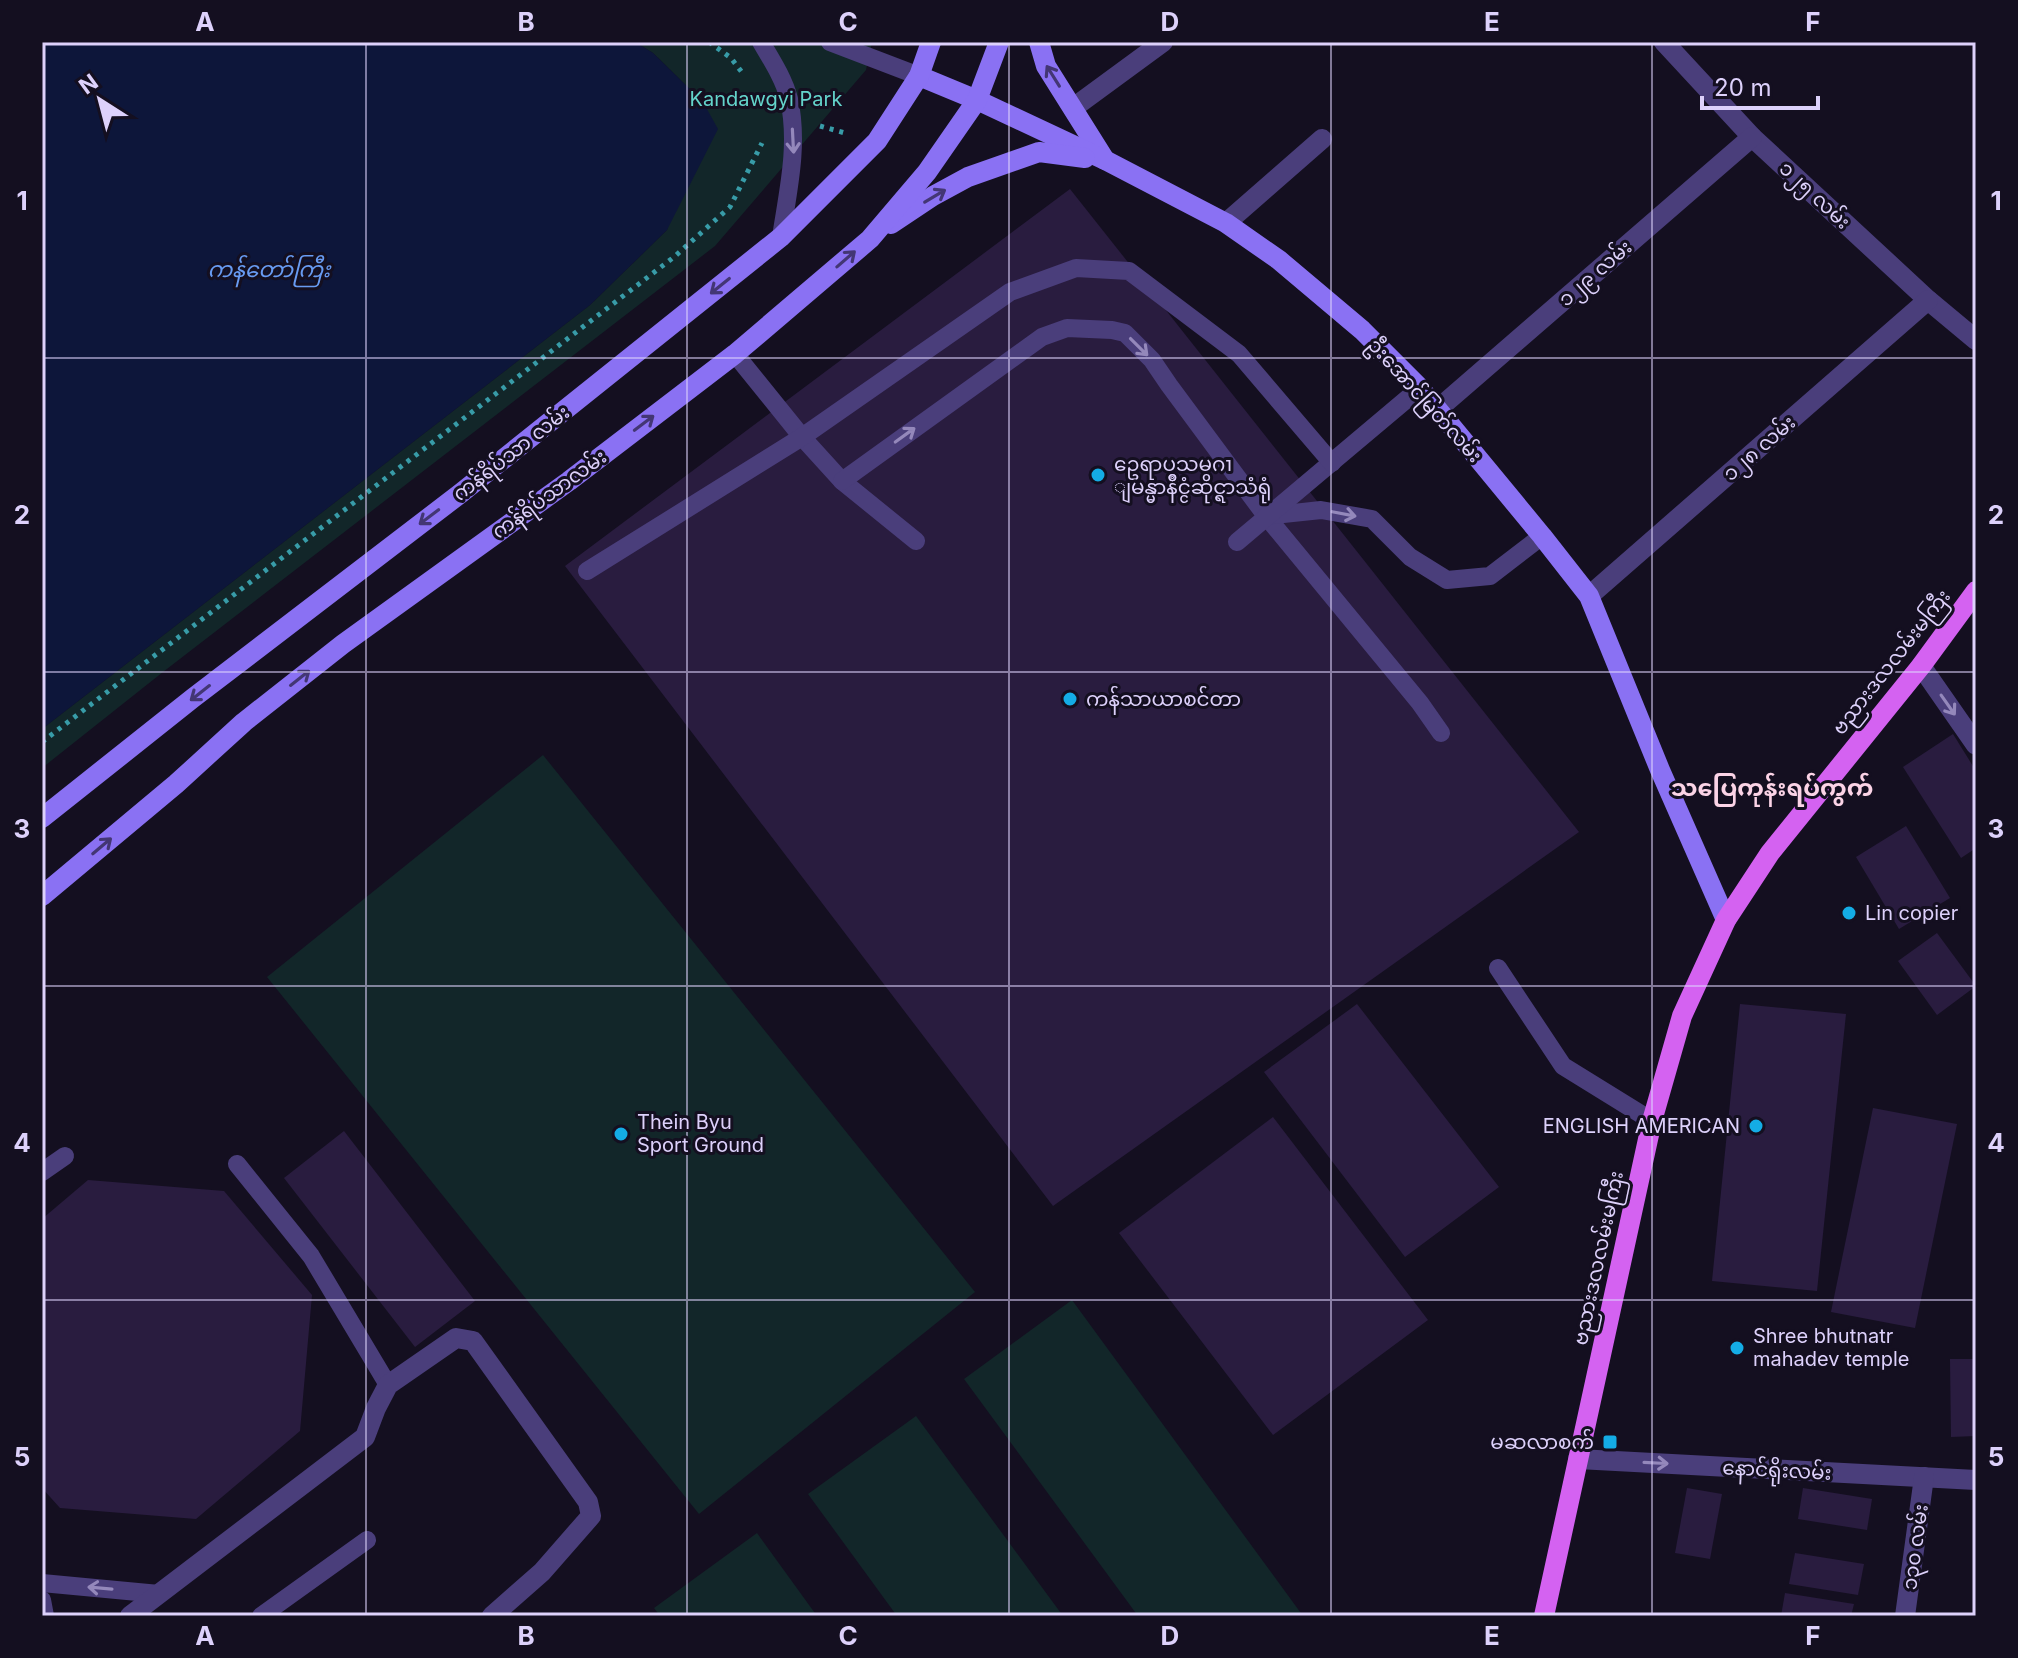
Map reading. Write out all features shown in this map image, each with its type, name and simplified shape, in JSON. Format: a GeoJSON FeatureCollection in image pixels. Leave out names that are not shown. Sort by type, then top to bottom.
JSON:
{"type":"FeatureCollection","features":[{"type":"Feature","properties":{"kind":"main road","name":"ကန်ရိပ်သာ လမ်း"},"geometry":{"type":"LineString","coordinates":[[42,818],[461,493],[781,237],[877,141],[919,76],[931,42]]}},
{"type":"Feature","properties":{"kind":"main road","name":"ကန်ရိပ်သာလမ်း"},"geometry":{"type":"LineString","coordinates":[[42,896],[176,784],[244,722],[343,644],[569,481],[735,354],[870,239],[927,172],[977,100],[999,42]]}},
{"type":"Feature","properties":{"kind":"main road"},"geometry":{"type":"LineString","coordinates":[[1039,42],[1046,66],[1105,160]]}},
{"type":"Feature","properties":{"kind":"main road","name":"ဦးအောင်မြတ်လမ်း"},"geometry":{"type":"LineString","coordinates":[[919,76],[1105,160],[1226,223],[1279,260],[1362,330],[1420,388],[1589,596],[1726,920]]}},
{"type":"Feature","properties":{"kind":"main road"},"geometry":{"type":"LineString","coordinates":[[870,239],[933,196],[968,177],[1039,152],[1105,160]]}},
{"type":"Feature","properties":{"kind":"main road","name":"ဗညားဒလလမ်းမကြီး"},"geometry":{"type":"LineString","coordinates":[[1544,1616],[1652,1121],[1682,1016],[1726,920],[1770,853],[1921,666],[1976,591]]}},
{"type":"Feature","properties":{"kind":"street"},"geometry":{"type":"LineString","coordinates":[[1073,108],[1163,42]]}},
{"type":"Feature","properties":{"kind":"street","name":"၁၂၅ လမ်း"},"geometry":{"type":"LineString","coordinates":[[1672,45],[1752,137],[1928,300],[1976,340]]}},
{"type":"Feature","properties":{"kind":"street","name":"၁၂၉ လမ်း"},"geometry":{"type":"LineString","coordinates":[[1438,409],[1752,137]]}},
{"type":"Feature","properties":{"kind":"street"},"geometry":{"type":"LineString","coordinates":[[1226,223],[1322,139]]}},
{"type":"Feature","properties":{"kind":"street","name":"၁၂၈ လမ်း"},"geometry":{"type":"LineString","coordinates":[[1589,596],[1928,300]]}},
{"type":"Feature","properties":{"kind":"street"},"geometry":{"type":"LineString","coordinates":[[1921,666],[1976,745]]}},
{"type":"Feature","properties":{"kind":"street"},"geometry":{"type":"LineString","coordinates":[[130,1616],[365,1437],[388,1385],[456,1338],[473,1341],[588,1502],[591,1516],[542,1572],[492,1616]]}},
{"type":"Feature","properties":{"kind":"street","name":"နောင်ရိုးလမ်း"},"geometry":{"type":"LineString","coordinates":[[1578,1459],[1976,1480]]}},
{"type":"Feature","properties":{"kind":"street","name":"၁၃၀ လမ်း"},"geometry":{"type":"LineString","coordinates":[[1905,1616],[1924,1477]]}},
{"type":"Feature","properties":{"kind":"lane"},"geometry":{"type":"LineString","coordinates":[[761,42],[789,97],[794,148],[781,237]]}},
{"type":"Feature","properties":{"kind":"lane"},"geometry":{"type":"LineString","coordinates":[[830,42],[919,76]]}},
{"type":"Feature","properties":{"kind":"lane"},"geometry":{"type":"LineString","coordinates":[[587,571],[802,437],[1010,292],[1076,268],[1129,271],[1239,354],[1332,463]]}},
{"type":"Feature","properties":{"kind":"lane"},"geometry":{"type":"LineString","coordinates":[[842,481],[1042,337],[1067,328],[1125,333],[1152,360],[1266,516],[1420,703],[1441,733]]}},
{"type":"Feature","properties":{"kind":"lane"},"geometry":{"type":"LineString","coordinates":[[735,354],[842,481],[916,541]]}},
{"type":"Feature","properties":{"kind":"lane"},"geometry":{"type":"LineString","coordinates":[[1237,542],[1420,388]]}},
{"type":"Feature","properties":{"kind":"lane"},"geometry":{"type":"LineString","coordinates":[[1266,516],[1321,510],[1372,519],[1410,557],[1447,580],[1490,576],[1542,536]]}},
{"type":"Feature","properties":{"kind":"lane"},"geometry":{"type":"LineString","coordinates":[[1498,968],[1563,1066],[1652,1121]]}},
{"type":"Feature","properties":{"kind":"lane"},"geometry":{"type":"LineString","coordinates":[[42,1172],[65,1156]]}},
{"type":"Feature","properties":{"kind":"lane"},"geometry":{"type":"LineString","coordinates":[[237,1164],[311,1256],[388,1385]]}},
{"type":"Feature","properties":{"kind":"lane"},"geometry":{"type":"LineString","coordinates":[[261,1616],[367,1540]]}},
{"type":"Feature","properties":{"kind":"lane"},"geometry":{"type":"LineString","coordinates":[[42,1583],[159,1594]]}},
{"type":"Feature","properties":{"kind":"lane"},"geometry":{"type":"LineString","coordinates":[[42,1600],[45,1616]]}},
{"type":"Feature","properties":{"kind":"path"},"geometry":{"type":"LineString","coordinates":[[42,742],[674,257],[730,207],[762,143]]}},
{"type":"Feature","properties":{"kind":"green space","name":"Kandawgyi Park"},"geometry":{"type":"Polygon","coordinates":[[[635,42],[872,42],[866,70],[715,246],[42,768],[42,729],[590,305],[667,230],[703,102],[653,53],[635,42]]]}},
{"type":"Feature","properties":{"kind":"green space","name":"Thein Byu Sport Ground"},"geometry":{"type":"Polygon","coordinates":[[[543,755],[975,1292],[699,1514],[267,977],[543,755]]]}},
{"type":"Feature","properties":{"kind":"green space"},"geometry":{"type":"Polygon","coordinates":[[[1072,1300],[1303,1616],[1138,1616],[964,1379],[1072,1300]]]}},
{"type":"Feature","properties":{"kind":"green space"},"geometry":{"type":"Polygon","coordinates":[[[916,1416],[1063,1616],[897,1616],[808,1494],[916,1416]]]}},
{"type":"Feature","properties":{"kind":"green space"},"geometry":{"type":"Polygon","coordinates":[[[757,1533],[817,1616],[660,1616],[654,1608],[757,1533]]]}},
{"type":"Feature","properties":{"kind":"water","name":"ကန်တော်ကြီး"},"geometry":{"type":"Polygon","coordinates":[[[42,42],[635,42],[653,53],[703,102],[718,129],[667,230],[590,305],[42,729],[42,42]]]}},
{"type":"Feature","properties":{"kind":"building","name":"ကန်သာယာစင်တာ"},"geometry":{"type":"Polygon","coordinates":[[[1070,189],[1579,832],[1053,1206],[565,566],[1070,189]]]}},
{"type":"Feature","properties":{"kind":"building"},"geometry":{"type":"Polygon","coordinates":[[[1953,734],[1976,771],[1976,848],[1961,858],[1903,767],[1953,734]]]}},
{"type":"Feature","properties":{"kind":"building"},"geometry":{"type":"Polygon","coordinates":[[[1906,826],[1950,898],[1899,929],[1856,857],[1906,826]]]}},
{"type":"Feature","properties":{"kind":"building"},"geometry":{"type":"Polygon","coordinates":[[[1937,933],[1976,986],[1937,1015],[1898,961],[1937,933]]]}},
{"type":"Feature","properties":{"kind":"building"},"geometry":{"type":"Polygon","coordinates":[[[1357,1004],[1499,1187],[1405,1257],[1264,1072],[1357,1004]]]}},
{"type":"Feature","properties":{"kind":"building"},"geometry":{"type":"Polygon","coordinates":[[[1740,1004],[1846,1014],[1817,1291],[1712,1281],[1740,1004]]]}},
{"type":"Feature","properties":{"kind":"building"},"geometry":{"type":"Polygon","coordinates":[[[1873,1108],[1957,1124],[1915,1328],[1831,1312],[1873,1108]]]}},
{"type":"Feature","properties":{"kind":"building"},"geometry":{"type":"Polygon","coordinates":[[[1273,1117],[1428,1320],[1273,1435],[1119,1233],[1273,1117]]]}},
{"type":"Feature","properties":{"kind":"building"},"geometry":{"type":"Polygon","coordinates":[[[344,1131],[475,1301],[415,1347],[284,1178],[344,1131]]]}},
{"type":"Feature","properties":{"kind":"building"},"geometry":{"type":"Polygon","coordinates":[[[88,1180],[224,1191],[312,1295],[300,1431],[196,1519],[60,1508],[42,1488],[42,1219],[88,1180]]]}},
{"type":"Feature","properties":{"kind":"building"},"geometry":{"type":"Polygon","coordinates":[[[1950,1359],[1976,1359],[1976,1436],[1951,1437],[1950,1359]]]}},
{"type":"Feature","properties":{"kind":"building"},"geometry":{"type":"Polygon","coordinates":[[[1687,1488],[1722,1494],[1710,1559],[1675,1553],[1687,1488]]]}},
{"type":"Feature","properties":{"kind":"building"},"geometry":{"type":"Polygon","coordinates":[[[1803,1488],[1872,1499],[1867,1530],[1798,1519],[1803,1488]]]}},
{"type":"Feature","properties":{"kind":"building"},"geometry":{"type":"Polygon","coordinates":[[[1795,1553],[1864,1564],[1858,1595],[1789,1584],[1795,1553]]]}},
{"type":"Feature","properties":{"kind":"building"},"geometry":{"type":"Polygon","coordinates":[[[1785,1593],[1854,1604],[1851,1616],[1781,1616],[1785,1593]]]}},
{"type":"Feature","properties":{"kind":"place","name":"ဥေရာပသမဂၢ ျမန္မာနိဳင္ငံဆိုင္ရာသံရုံ"},"geometry":{"type":"Point","coordinates":[1098,475]}},
{"type":"Feature","properties":{"kind":"place","name":"ကန်သာယာစင်တာ"},"geometry":{"type":"Point","coordinates":[1070,699]}},
{"type":"Feature","properties":{"kind":"place","name":"Lin copier"},"geometry":{"type":"Point","coordinates":[1849,913]}},
{"type":"Feature","properties":{"kind":"place","name":"ENGLISH AMERICAN"},"geometry":{"type":"Point","coordinates":[1756,1126]}},
{"type":"Feature","properties":{"kind":"place","name":"Thein Byu Sport Ground"},"geometry":{"type":"Point","coordinates":[621,1134]}},
{"type":"Feature","properties":{"kind":"place","name":"Shree bhutnatr mahadev temple"},"geometry":{"type":"Point","coordinates":[1737,1348]}},
{"type":"Feature","properties":{"kind":"place","name":"မဆလာစက်"},"geometry":{"type":"Point","coordinates":[1610,1442]}},
{"type":"Feature","properties":{"kind":"district","name":"သပြေကုန်းရပ်ကွက်"},"geometry":{"type":"Point","coordinates":[1772,788]}}]}
